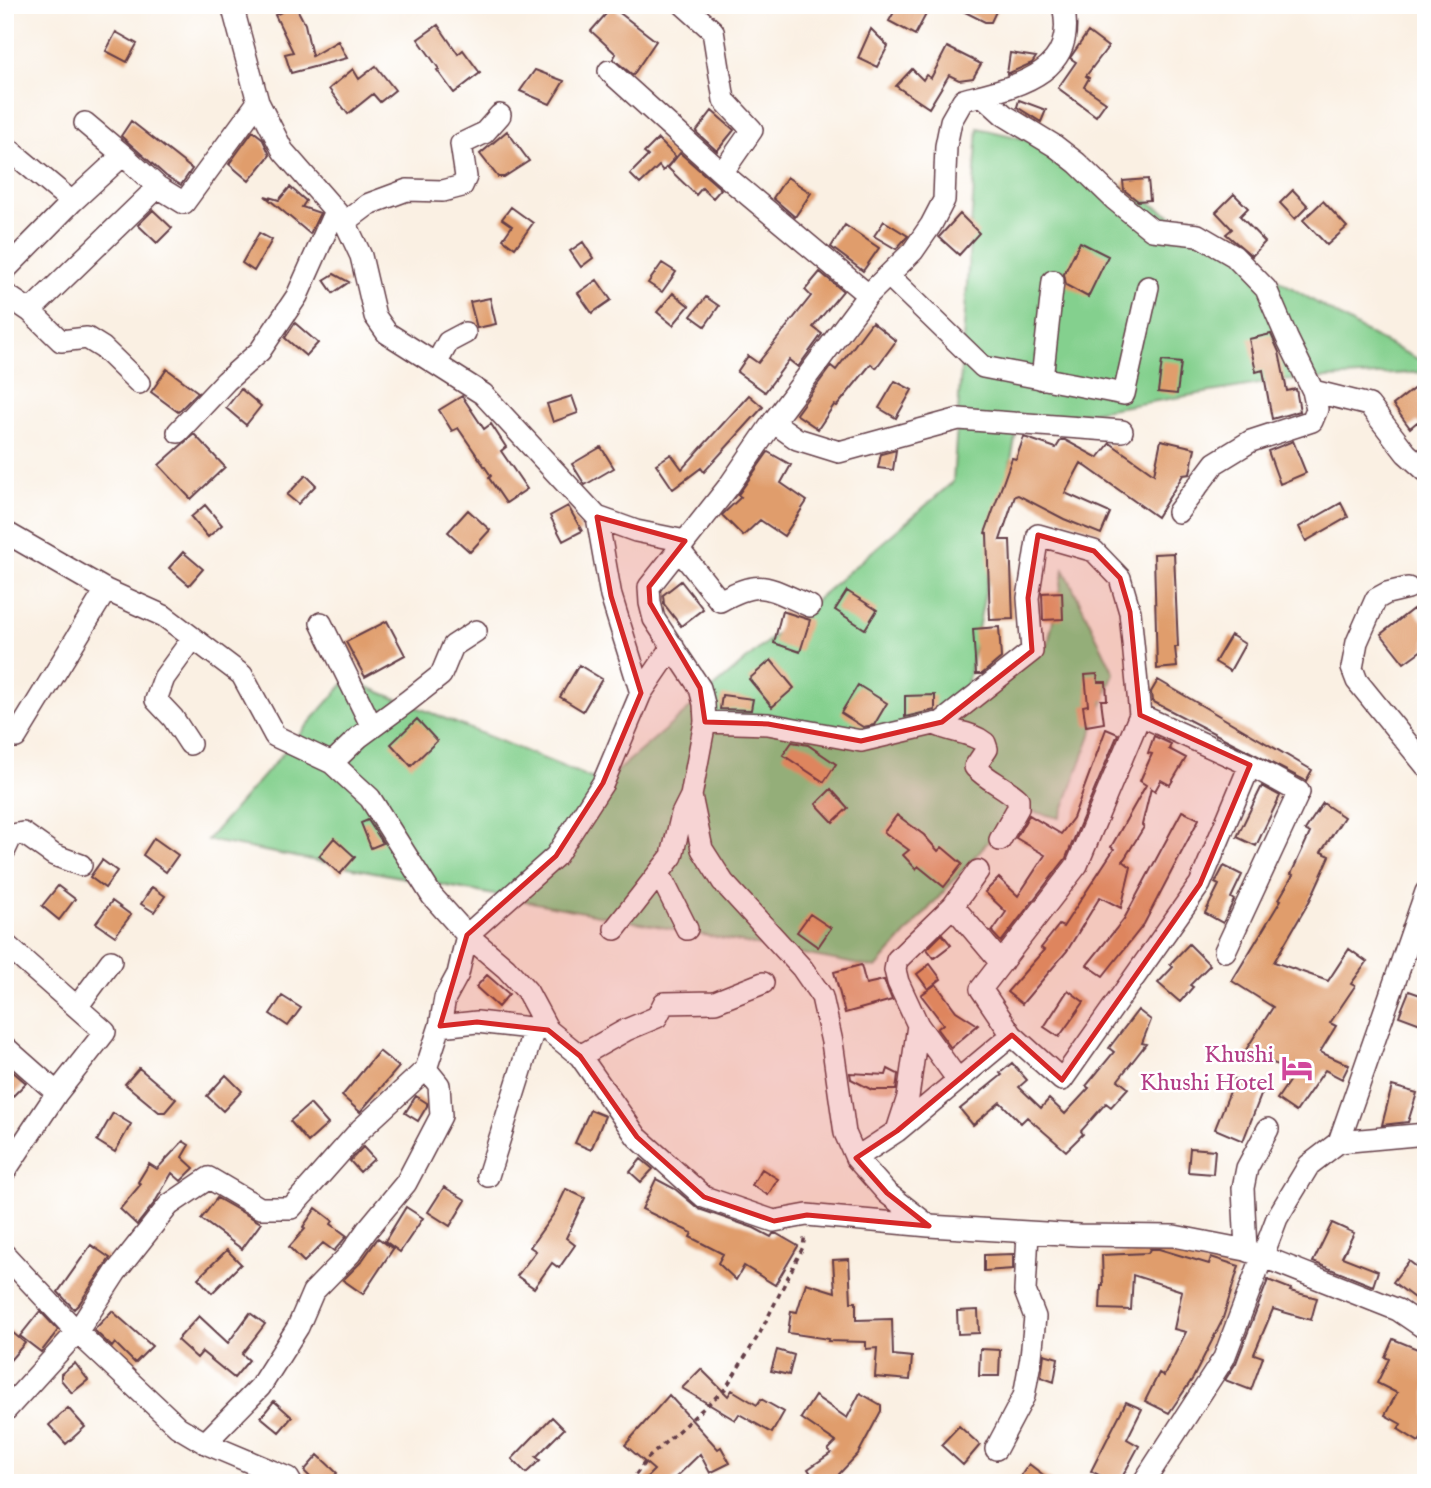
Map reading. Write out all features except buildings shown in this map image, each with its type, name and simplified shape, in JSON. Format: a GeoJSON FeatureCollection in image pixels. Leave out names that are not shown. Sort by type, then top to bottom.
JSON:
{"type":"FeatureCollection","features":[{"type":"Feature","properties":{"kind":"street"},"geometry":{"type":"LineString","coordinates":[[232,5],[258,102],[283,151],[340,217],[361,256],[375,316],[387,333],[483,394],[597,517],[683,546],[720,601],[739,590],[760,585],[810,606]]}},
{"type":"Feature","properties":{"kind":"street"},"geometry":{"type":"LineString","coordinates":[[684,5],[713,32],[724,100],[752,130],[722,173]]}},
{"type":"Feature","properties":{"kind":"street"},"geometry":{"type":"LineString","coordinates":[[615,929],[672,856],[682,814],[691,796],[705,722],[700,688],[654,619],[649,587],[730,486],[773,422],[868,295],[913,251],[931,225],[944,200],[946,146],[951,121],[963,100],[1029,80],[1056,61],[1065,41],[1067,21],[1063,5]]}},
{"type":"Feature","properties":{"kind":"street"},"geometry":{"type":"LineString","coordinates":[[610,71],[722,173],[868,295]]}},
{"type":"Feature","properties":{"kind":"street"},"geometry":{"type":"LineString","coordinates":[[982,95],[1004,116],[1055,146],[1077,163],[1114,199],[1152,230],[1198,235],[1234,256],[1266,289],[1313,391],[1317,409],[1312,421],[1251,441],[1215,463],[1178,512]]}},
{"type":"Feature","properties":{"kind":"street"},"geometry":{"type":"LineString","coordinates":[[85,123],[158,187],[184,203],[258,102]]}},
{"type":"Feature","properties":{"kind":"street"},"geometry":{"type":"LineString","coordinates":[[178,432],[226,381],[260,351],[297,296],[340,217],[407,190],[443,191],[463,186],[466,177],[461,144],[484,133],[500,114]]}},
{"type":"Feature","properties":{"kind":"street"},"geometry":{"type":"LineString","coordinates":[[5,146],[72,202]]}},
{"type":"Feature","properties":{"kind":"street"},"geometry":{"type":"LineString","coordinates":[[5,270],[123,155]]}},
{"type":"Feature","properties":{"kind":"street"},"geometry":{"type":"LineString","coordinates":[[30,311],[158,187]]}},
{"type":"Feature","properties":{"kind":"street"},"geometry":{"type":"LineString","coordinates":[[889,276],[983,367],[1124,394]]}},
{"type":"Feature","properties":{"kind":"street"},"geometry":{"type":"LineString","coordinates":[[1042,379],[1053,281]]}},
{"type":"Feature","properties":{"kind":"street"},"geometry":{"type":"LineString","coordinates":[[773,422],[797,439],[839,452],[959,419],[1126,435],[1124,394],[1148,287]]}},
{"type":"Feature","properties":{"kind":"street"},"geometry":{"type":"LineString","coordinates":[[5,294],[30,311],[61,341],[87,338],[103,348],[139,383]]}},
{"type":"Feature","properties":{"kind":"street"},"geometry":{"type":"LineString","coordinates":[[436,364],[448,342],[466,332]]}},
{"type":"Feature","properties":{"kind":"street"},"geometry":{"type":"LineString","coordinates":[[1313,391],[1369,405],[1406,453],[1426,471]]}},
{"type":"Feature","properties":{"kind":"street"},"geometry":{"type":"LineString","coordinates":[[597,517],[611,596],[640,693]]}},
{"type":"Feature","properties":{"kind":"street"},"geometry":{"type":"LineString","coordinates":[[5,532],[106,590],[164,616],[242,675],[275,736],[332,762],[370,798],[432,896],[467,935],[506,968],[527,991],[541,1030],[488,1177]]}},
{"type":"Feature","properties":{"kind":"street"},"geometry":{"type":"LineString","coordinates":[[705,722],[768,724],[861,741],[942,722],[1032,651],[1028,598],[1038,535],[1094,551],[1120,578],[1129,612],[1140,715],[1077,865],[981,989],[1012,1035],[1062,1080],[1200,884],[1250,765]]}},
{"type":"Feature","properties":{"kind":"street"},"geometry":{"type":"LineString","coordinates":[[1408,588],[1376,599],[1357,642],[1352,668],[1357,681],[1426,766]]}},
{"type":"Feature","properties":{"kind":"street"},"geometry":{"type":"LineString","coordinates":[[5,735],[16,737],[106,590]]}},
{"type":"Feature","properties":{"kind":"street"},"geometry":{"type":"LineString","coordinates":[[321,623],[372,727]]}},
{"type":"Feature","properties":{"kind":"street"},"geometry":{"type":"LineString","coordinates":[[332,762],[372,727],[441,675],[453,646],[476,631]]}},
{"type":"Feature","properties":{"kind":"street"},"geometry":{"type":"LineString","coordinates":[[190,744],[156,700],[164,678],[194,638]]}},
{"type":"Feature","properties":{"kind":"street"},"geometry":{"type":"LineString","coordinates":[[5,1412],[77,1332],[116,1272],[169,1205],[209,1178],[260,1208],[291,1208],[361,1129],[426,1069],[440,1026],[444,998],[458,974],[467,935],[556,856],[603,783],[640,693],[673,646]]}},
{"type":"Feature","properties":{"kind":"street"},"geometry":{"type":"LineString","coordinates":[[1140,715],[1250,765],[1299,792],[1225,951]]}},
{"type":"Feature","properties":{"kind":"street"},"geometry":{"type":"LineString","coordinates":[[935,724],[958,733],[969,733],[985,743],[987,749],[975,767],[984,777],[1018,799],[1018,808],[1000,840]]}},
{"type":"Feature","properties":{"kind":"street"},"geometry":{"type":"LineString","coordinates":[[691,796],[702,849],[723,883],[802,968],[822,997],[832,1042],[845,1133],[856,1158],[887,1194],[929,1226]]}},
{"type":"Feature","properties":{"kind":"street"},"geometry":{"type":"LineString","coordinates":[[5,850],[12,835],[23,832],[54,855],[81,865]]}},
{"type":"Feature","properties":{"kind":"street"},"geometry":{"type":"LineString","coordinates":[[958,1080],[918,1025],[895,970],[897,960],[953,906],[978,871]]}},
{"type":"Feature","properties":{"kind":"street"},"geometry":{"type":"LineString","coordinates":[[659,873],[687,929]]}},
{"type":"Feature","properties":{"kind":"street"},"geometry":{"type":"LineString","coordinates":[[1339,1142],[1426,892]]}},
{"type":"Feature","properties":{"kind":"street"},"geometry":{"type":"LineString","coordinates":[[953,906],[1003,961]]}},
{"type":"Feature","properties":{"kind":"street"},"geometry":{"type":"LineString","coordinates":[[5,944],[105,1032],[57,1093],[5,1171]]}},
{"type":"Feature","properties":{"kind":"street"},"geometry":{"type":"LineString","coordinates":[[77,1007],[111,961]]}},
{"type":"Feature","properties":{"kind":"street"},"geometry":{"type":"LineString","coordinates":[[580,1056],[626,1030],[657,1017],[664,1003],[715,1002],[763,983]]}},
{"type":"Feature","properties":{"kind":"street"},"geometry":{"type":"LineString","coordinates":[[440,1026],[477,1022],[541,1030],[580,1056],[636,1137],[704,1197],[774,1221],[807,1215],[1028,1233],[1174,1236],[1255,1254],[1398,1310],[1426,1329]]}},
{"type":"Feature","properties":{"kind":"street"},"geometry":{"type":"LineString","coordinates":[[897,1131],[908,1097],[918,1025]]}},
{"type":"Feature","properties":{"kind":"street"},"geometry":{"type":"LineString","coordinates":[[856,1158],[897,1131],[1012,1035]]}},
{"type":"Feature","properties":{"kind":"street"},"geometry":{"type":"LineString","coordinates":[[5,1047],[57,1093]]}},
{"type":"Feature","properties":{"kind":"street"},"geometry":{"type":"LineString","coordinates":[[205,1443],[260,1387],[298,1327],[313,1292],[350,1254],[406,1183],[441,1116],[439,1085],[426,1069]]}},
{"type":"Feature","properties":{"kind":"street"},"geometry":{"type":"LineString","coordinates":[[1255,1254],[1243,1188],[1247,1168],[1268,1129]]}},
{"type":"Feature","properties":{"kind":"street"},"geometry":{"type":"LineString","coordinates":[[1143,1483],[1224,1358],[1255,1254],[1309,1165],[1339,1142],[1426,1134]]}},
{"type":"Feature","properties":{"kind":"street"},"geometry":{"type":"LineString","coordinates":[[996,1449],[1024,1396],[1031,1357],[1035,1317],[1026,1291],[1028,1233]]}},
{"type":"Feature","properties":{"kind":"street"},"geometry":{"type":"LineString","coordinates":[[5,1255],[77,1332],[178,1426],[205,1443],[288,1478],[291,1483]]}},
{"type":"Feature","properties":{"kind":"street"},"geometry":{"type":"LineString","coordinates":[[1160,1483],[1207,1411],[1208,1403],[1204,1391]]}},
{"type":"Feature","properties":{"kind":"path"},"geometry":{"type":"LineString","coordinates":[[630,1483],[647,1459],[725,1389],[760,1333],[803,1247],[807,1215]]}},
{"type":"Feature","properties":{"kind":"highlighted area"},"geometry":{"type":"Polygon","coordinates":[[[597,517],[685,541],[649,587],[650,603],[700,688],[705,722],[768,724],[861,741],[942,722],[1032,651],[1028,598],[1038,535],[1094,551],[1120,578],[1130,612],[1140,715],[1250,765],[1200,884],[1062,1080],[1012,1035],[897,1131],[856,1158],[887,1193],[929,1226],[807,1215],[774,1221],[704,1197],[637,1137],[580,1056],[548,1030],[477,1022],[440,1026],[467,935],[556,856],[603,783],[641,693],[611,596],[597,517]]]}},
{"type":"Feature","properties":{"kind":"green space"},"geometry":{"type":"Polygon","coordinates":[[[978,128],[1055,146],[1374,337],[1426,363],[1426,372],[1277,381],[1018,424],[967,685],[1048,644],[1064,569],[1114,673],[1060,818],[1018,808],[876,968],[207,840],[348,679],[603,783],[953,482],[978,128]]]}},
{"type":"Feature","properties":{"kind":"place","name":"Khushi Khushi Hotel"},"geometry":{"type":"Point","coordinates":[1297,1068]}}]}
